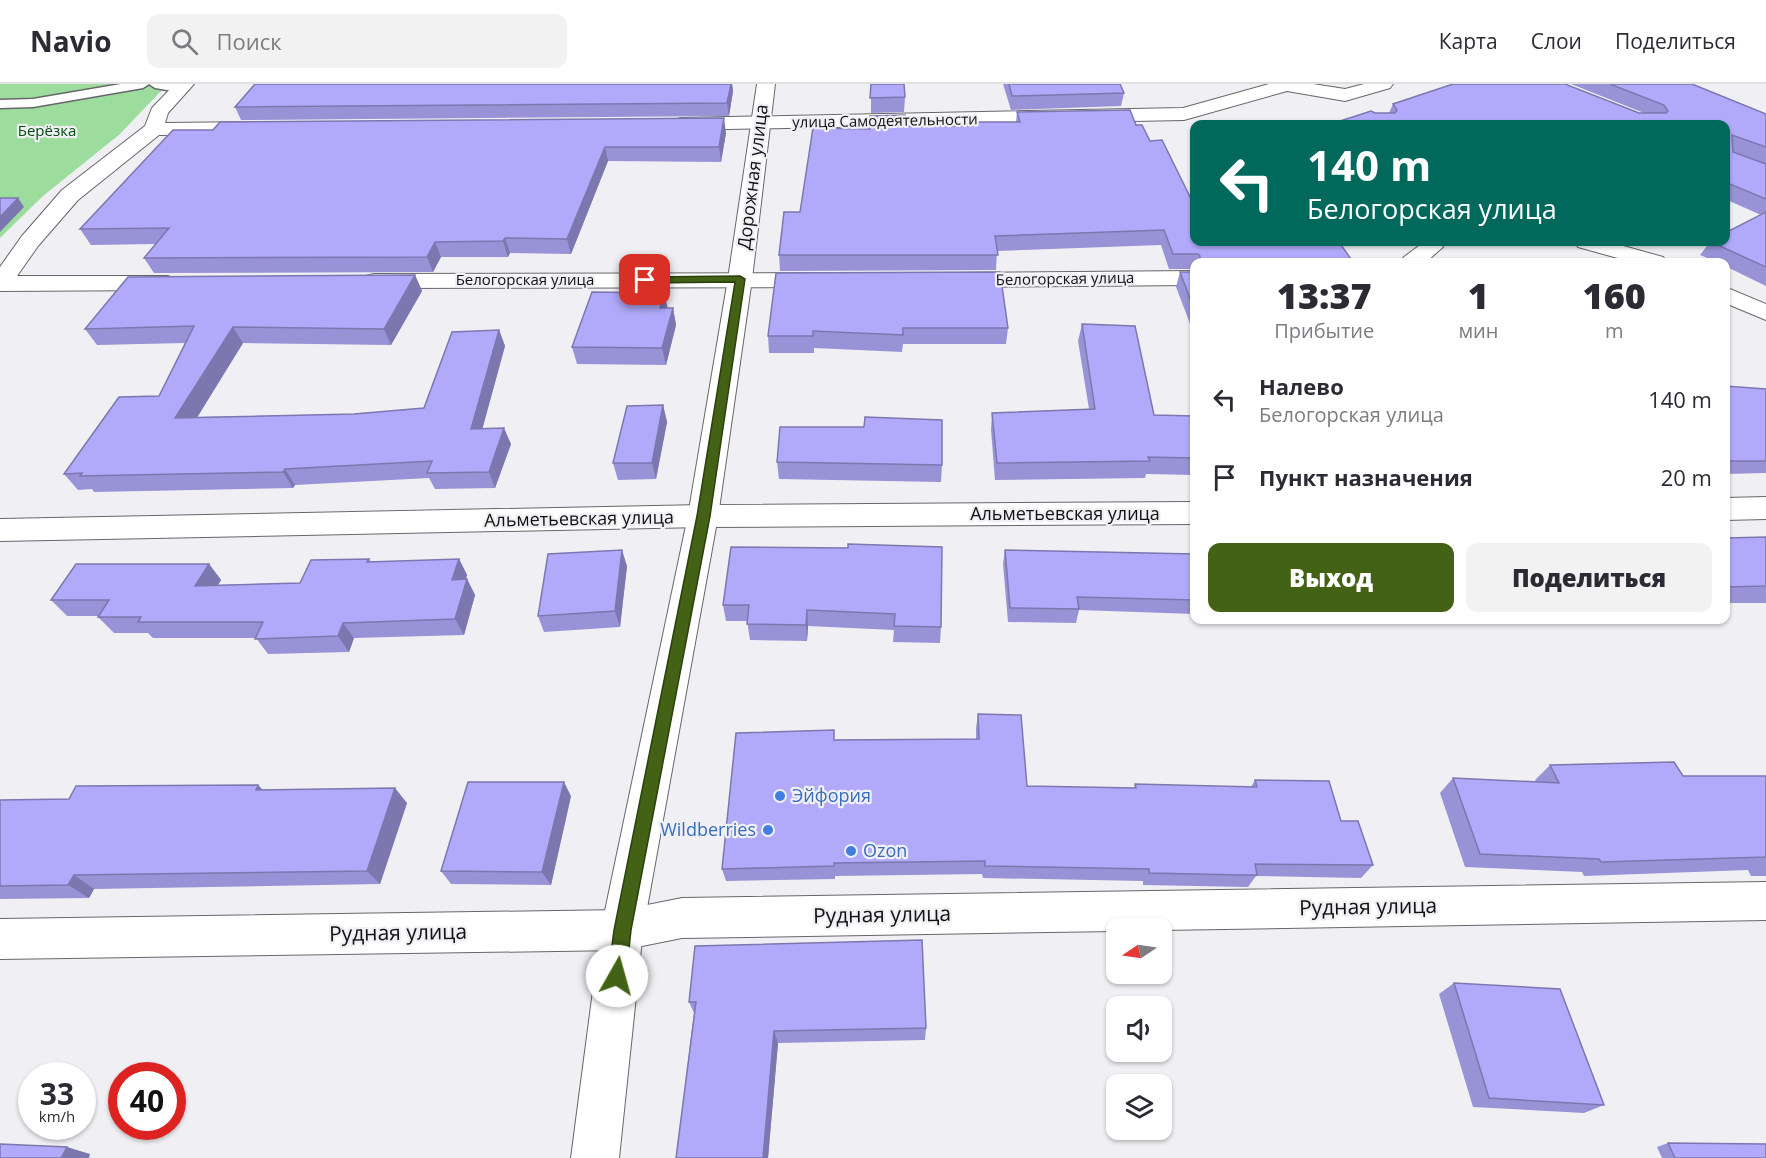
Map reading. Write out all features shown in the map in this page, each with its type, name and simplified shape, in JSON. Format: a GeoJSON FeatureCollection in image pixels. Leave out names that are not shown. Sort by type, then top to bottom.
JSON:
{"type":"FeatureCollection","features":[{"type":"Feature","properties":{"kind":"street","name":"Дорожная улица"},"geometry":{"type":"LineString","coordinates":[[595,1158],[622,930],[704,516],[740,279],[766,84]]}},
{"type":"Feature","properties":{"kind":"street"},"geometry":{"type":"LineString","coordinates":[[1345,95],[1384,84]]}},
{"type":"Feature","properties":{"kind":"street","name":"улица Самодеятельности"},"geometry":{"type":"LineString","coordinates":[[668,124],[1184,114],[1286,85],[1345,95]]}},
{"type":"Feature","properties":{"kind":"street"},"geometry":{"type":"LineString","coordinates":[[0,284],[30,241],[70,195],[154,129],[159,112],[182,86]]}},
{"type":"Feature","properties":{"kind":"street"},"geometry":{"type":"LineString","coordinates":[[1345,95],[1363,110]]}},
{"type":"Feature","properties":{"kind":"street"},"geometry":{"type":"LineString","coordinates":[[154,129],[273,128]]}},
{"type":"Feature","properties":{"kind":"street"},"geometry":{"type":"LineString","coordinates":[[1600,246],[1641,258]]}},
{"type":"Feature","properties":{"kind":"street"},"geometry":{"type":"LineString","coordinates":[[1417,258],[1432,247]]}},
{"type":"Feature","properties":{"kind":"street","name":"Белогорская улица"},"geometry":{"type":"LineString","coordinates":[[930,280],[1190,278]]}},
{"type":"Feature","properties":{"kind":"street","name":"Белогорская улица"},"geometry":{"type":"LineString","coordinates":[[346,281],[849,280]]}},
{"type":"Feature","properties":{"kind":"street"},"geometry":{"type":"LineString","coordinates":[[0,284],[192,282]]}},
{"type":"Feature","properties":{"kind":"street"},"geometry":{"type":"LineString","coordinates":[[1730,296],[1766,314]]}},
{"type":"Feature","properties":{"kind":"street"},"geometry":{"type":"LineString","coordinates":[[1730,509],[1766,508]]}},
{"type":"Feature","properties":{"kind":"street","name":"Альметьевская улица"},"geometry":{"type":"LineString","coordinates":[[0,530],[704,516],[1190,513]]}},
{"type":"Feature","properties":{"kind":"street","name":"Рудная улица"},"geometry":{"type":"LineString","coordinates":[[0,939],[622,930],[682,918],[1766,901]]}},
{"type":"Feature","properties":{"kind":"lane"},"geometry":{"type":"LineString","coordinates":[[0,104],[33,103],[143,84]]}},
{"type":"Feature","properties":{"kind":"lane"},"geometry":{"type":"LineString","coordinates":[[155,84],[182,86]]}},
{"type":"Feature","properties":{"kind":"green space","name":"Берёзка"},"geometry":{"type":"Polygon","coordinates":[[[0,84],[171,84],[159,93],[120,134],[43,196],[0,238],[0,84]]]}},
{"type":"Feature","properties":{"kind":"building"},"geometry":{"type":"Polygon","coordinates":[[[255,84],[731,84],[727,103],[235,107],[255,84]]]}},
{"type":"Feature","properties":{"kind":"building"},"geometry":{"type":"Polygon","coordinates":[[[871,84],[904,84],[905,97],[870,98],[871,84]]]}},
{"type":"Feature","properties":{"kind":"building"},"geometry":{"type":"Polygon","coordinates":[[[1009,84],[1120,84],[1124,93],[1012,96],[1009,84]]]}},
{"type":"Feature","properties":{"kind":"building"},"geometry":{"type":"Polygon","coordinates":[[[1453,84],[1565,84],[1639,113],[1666,113],[1668,111],[1664,105],[1610,84],[1692,84],[1766,114],[1766,147],[1732,135],[1733,152],[1766,164],[1766,199],[1730,184],[1730,120],[1343,120],[1371,111],[1395,113],[1397,110],[1393,104],[1453,84]]]}},
{"type":"Feature","properties":{"kind":"building"},"geometry":{"type":"Polygon","coordinates":[[[1130,110],[1136,125],[1142,125],[1150,141],[1162,140],[1190,197],[1190,246],[1342,246],[1350,258],[1200,258],[1198,254],[1173,254],[1164,230],[995,236],[998,255],[779,255],[784,212],[800,212],[813,128],[870,129],[870,116],[905,115],[906,126],[972,126],[979,122],[1020,122],[1017,112],[1130,110]]]}},
{"type":"Feature","properties":{"kind":"building"},"geometry":{"type":"Polygon","coordinates":[[[724,118],[719,147],[605,147],[567,239],[505,238],[503,241],[435,242],[427,257],[144,258],[169,228],[80,229],[173,130],[213,130],[220,122],[724,118]]]}},
{"type":"Feature","properties":{"kind":"building"},"geometry":{"type":"Polygon","coordinates":[[[0,198],[18,198],[0,217],[0,198]]]}},
{"type":"Feature","properties":{"kind":"building"},"geometry":{"type":"Polygon","coordinates":[[[1766,212],[1766,267],[1720,246],[1730,246],[1730,230],[1766,212]]]}},
{"type":"Feature","properties":{"kind":"building"},"geometry":{"type":"Polygon","coordinates":[[[1000,272],[1008,328],[903,328],[903,335],[813,331],[813,336],[768,336],[776,273],[1000,272]]]}},
{"type":"Feature","properties":{"kind":"building"},"geometry":{"type":"Polygon","coordinates":[[[1180,272],[1190,272],[1190,298],[1180,272]]]}},
{"type":"Feature","properties":{"kind":"building"},"geometry":{"type":"Polygon","coordinates":[[[415,275],[384,329],[233,327],[175,418],[354,414],[424,408],[452,332],[499,330],[471,429],[504,428],[489,472],[427,473],[432,461],[285,469],[283,472],[80,476],[82,473],[64,474],[119,397],[159,396],[194,326],[85,329],[128,277],[415,275]]]}},
{"type":"Feature","properties":{"kind":"building"},"geometry":{"type":"Polygon","coordinates":[[[592,292],[664,293],[660,308],[673,308],[662,348],[572,347],[592,292]]]}},
{"type":"Feature","properties":{"kind":"building"},"geometry":{"type":"Polygon","coordinates":[[[1082,324],[1135,326],[1154,415],[1190,416],[1190,458],[1148,457],[1150,461],[997,463],[992,413],[1095,409],[1082,324]]]}},
{"type":"Feature","properties":{"kind":"building"},"geometry":{"type":"Polygon","coordinates":[[[1730,386],[1766,389],[1766,461],[1730,461],[1730,386]]]}},
{"type":"Feature","properties":{"kind":"building"},"geometry":{"type":"Polygon","coordinates":[[[663,405],[652,463],[613,463],[627,406],[663,405]]]}},
{"type":"Feature","properties":{"kind":"building"},"geometry":{"type":"Polygon","coordinates":[[[865,417],[942,420],[942,465],[777,462],[780,427],[864,427],[865,417]]]}},
{"type":"Feature","properties":{"kind":"building"},"geometry":{"type":"Polygon","coordinates":[[[1766,537],[1766,586],[1730,587],[1730,538],[1766,537]]]}},
{"type":"Feature","properties":{"kind":"building"},"geometry":{"type":"Polygon","coordinates":[[[848,544],[942,547],[941,627],[894,626],[895,614],[807,610],[806,625],[747,624],[749,605],[723,605],[731,547],[848,548],[848,544]]]}},
{"type":"Feature","properties":{"kind":"building"},"geometry":{"type":"Polygon","coordinates":[[[622,550],[615,611],[538,616],[548,554],[622,550]]]}},
{"type":"Feature","properties":{"kind":"building"},"geometry":{"type":"Polygon","coordinates":[[[1005,550],[1190,554],[1190,600],[1077,597],[1079,609],[1010,608],[1005,550]]]}},
{"type":"Feature","properties":{"kind":"building"},"geometry":{"type":"Polygon","coordinates":[[[369,559],[367,562],[459,559],[452,580],[467,579],[455,619],[343,623],[338,636],[255,639],[263,622],[138,622],[141,617],[98,617],[109,600],[51,600],[76,564],[209,564],[195,586],[300,583],[311,560],[369,559]]]}},
{"type":"Feature","properties":{"kind":"building"},"geometry":{"type":"Polygon","coordinates":[[[978,714],[1021,715],[1027,786],[1136,788],[1135,784],[1257,787],[1255,780],[1329,781],[1341,821],[1358,821],[1373,865],[1255,864],[1257,875],[1149,873],[1149,869],[985,866],[985,861],[834,863],[834,866],[722,869],[736,733],[834,730],[834,740],[979,739],[978,714]]]}},
{"type":"Feature","properties":{"kind":"building"},"geometry":{"type":"Polygon","coordinates":[[[1674,762],[1683,776],[1766,776],[1766,857],[1601,862],[1599,859],[1480,854],[1453,778],[1559,783],[1550,765],[1674,762]]]}},
{"type":"Feature","properties":{"kind":"building"},"geometry":{"type":"Polygon","coordinates":[[[468,782],[564,782],[542,872],[441,871],[468,782]]]}},
{"type":"Feature","properties":{"kind":"building"},"geometry":{"type":"Polygon","coordinates":[[[258,785],[256,790],[395,788],[367,871],[74,875],[68,885],[0,886],[0,800],[69,799],[76,786],[258,785]]]}},
{"type":"Feature","properties":{"kind":"building"},"geometry":{"type":"Polygon","coordinates":[[[922,940],[926,1028],[774,1031],[763,1158],[676,1158],[696,1002],[689,1002],[695,946],[922,940]]]}},
{"type":"Feature","properties":{"kind":"building"},"geometry":{"type":"Polygon","coordinates":[[[1454,983],[1560,989],[1604,1105],[1489,1098],[1454,983]]]}},
{"type":"Feature","properties":{"kind":"building"},"geometry":{"type":"Polygon","coordinates":[[[1668,1143],[1766,1144],[1766,1158],[1675,1158],[1668,1143]]]}},
{"type":"Feature","properties":{"kind":"building"},"geometry":{"type":"Polygon","coordinates":[[[0,1144],[67,1147],[61,1158],[0,1158],[0,1144]]]}},
{"type":"Feature","properties":{"kind":"place","name":"Эйфория"},"geometry":{"type":"Point","coordinates":[780,796]}},
{"type":"Feature","properties":{"kind":"place","name":"Wildberries"},"geometry":{"type":"Point","coordinates":[768,830]}},
{"type":"Feature","properties":{"kind":"place","name":"Ozon"},"geometry":{"type":"Point","coordinates":[851,851]}},
{"type":"Feature","properties":{"kind":"route"},"geometry":{"type":"LineString","coordinates":[[617,976],[622,930],[704,516],[740,279],[645,280]]}}]}
